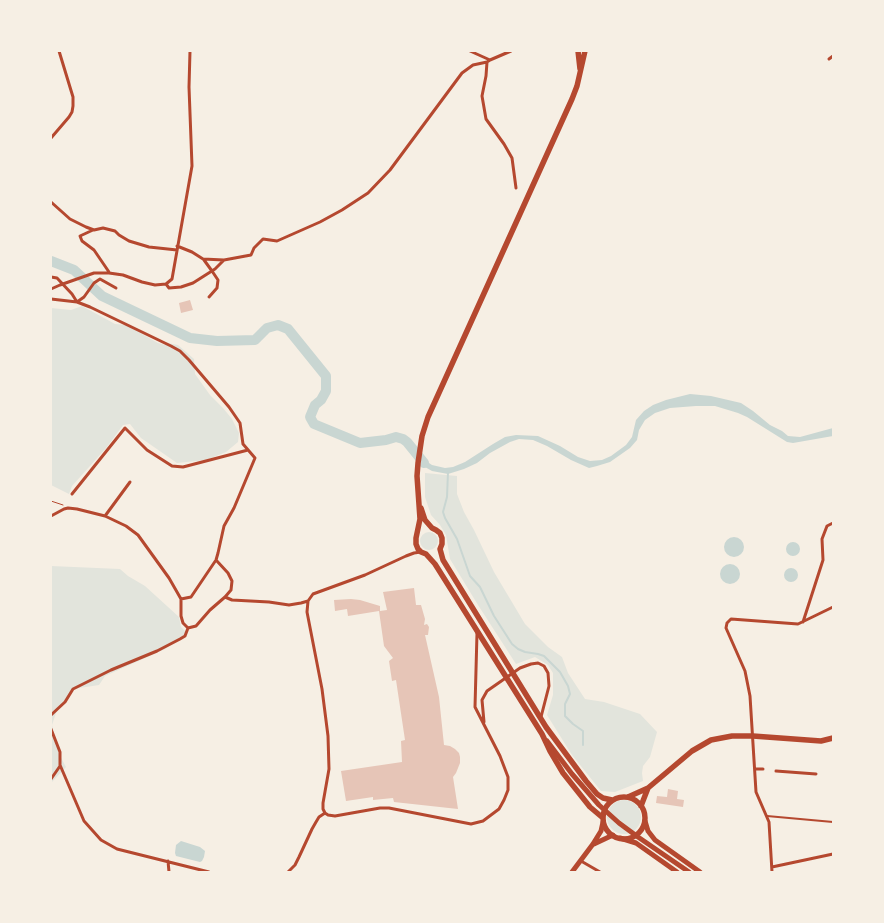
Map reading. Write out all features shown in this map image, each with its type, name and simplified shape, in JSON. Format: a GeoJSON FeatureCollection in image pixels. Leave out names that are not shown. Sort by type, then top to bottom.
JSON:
{"type":"FeatureCollection","features":[{"type":"Feature","properties":{"kind":"main road"},"geometry":{"type":"LineString","coordinates":[[578,51],[580,73]]}},
{"type":"Feature","properties":{"kind":"main road"},"geometry":{"type":"LineString","coordinates":[[585,51],[572,99],[428,417],[422,436],[417,476],[420,518],[416,544],[418,549],[435,564],[542,734],[572,774],[592,798],[619,823],[689,872]]}},
{"type":"Feature","properties":{"kind":"main road"},"geometry":{"type":"LineString","coordinates":[[419,501],[425,520],[440,533],[442,538],[442,544],[437,552],[432,554],[424,553]]}},
{"type":"Feature","properties":{"kind":"main road"},"geometry":{"type":"LineString","coordinates":[[418,534],[421,530],[432,528]]}},
{"type":"Feature","properties":{"kind":"main road"},"geometry":{"type":"LineString","coordinates":[[440,548],[443,560],[541,718],[572,774]]}},
{"type":"Feature","properties":{"kind":"main road"},"geometry":{"type":"LineString","coordinates":[[546,727],[598,794],[612,800]]}},
{"type":"Feature","properties":{"kind":"main road"},"geometry":{"type":"LineString","coordinates":[[542,734],[563,773],[603,820],[605,827],[613,835],[636,844],[678,872]]}},
{"type":"Feature","properties":{"kind":"main road"},"geometry":{"type":"LineString","coordinates":[[572,872],[601,831],[604,810],[612,800],[628,797],[648,788],[692,751],[711,740],[732,736],[821,741],[833,738]]}},
{"type":"Feature","properties":{"kind":"main road"},"geometry":{"type":"LineString","coordinates":[[641,806],[648,788]]}},
{"type":"Feature","properties":{"kind":"main road"},"geometry":{"type":"LineString","coordinates":[[628,797],[638,802],[641,806],[645,813],[648,832],[655,840],[700,872]]}},
{"type":"Feature","properties":{"kind":"main road"},"geometry":{"type":"LineString","coordinates":[[620,838],[633,837],[639,833],[645,821]]}},
{"type":"Feature","properties":{"kind":"main road"},"geometry":{"type":"LineString","coordinates":[[593,844],[613,835]]}},
{"type":"Feature","properties":{"kind":"street"},"geometry":{"type":"LineString","coordinates":[[51,138],[69,117],[73,106],[73,97],[59,51]]}},
{"type":"Feature","properties":{"kind":"street"},"geometry":{"type":"LineString","coordinates":[[51,289],[60,284],[94,273],[123,275],[155,285],[166,284],[172,279],[192,166],[189,87],[190,51]]}},
{"type":"Feature","properties":{"kind":"street"},"geometry":{"type":"LineString","coordinates":[[470,51],[488,61]]}},
{"type":"Feature","properties":{"kind":"street"},"geometry":{"type":"LineString","coordinates":[[203,260],[224,260],[251,255],[254,248],[263,240],[277,241],[320,222],[368,193],[390,170],[462,73],[473,65],[511,51]]}},
{"type":"Feature","properties":{"kind":"street"},"geometry":{"type":"LineString","coordinates":[[829,59],[833,56]]}},
{"type":"Feature","properties":{"kind":"street"},"geometry":{"type":"LineString","coordinates":[[488,61],[482,96],[486,118],[512,158],[516,188]]}},
{"type":"Feature","properties":{"kind":"street"},"geometry":{"type":"LineString","coordinates":[[51,202],[70,219],[86,228],[94,230]]}},
{"type":"Feature","properties":{"kind":"street"},"geometry":{"type":"LineString","coordinates":[[51,212],[56,207]]}},
{"type":"Feature","properties":{"kind":"street"},"geometry":{"type":"LineString","coordinates":[[109,273],[94,250],[82,241],[80,236],[103,228],[115,231],[129,241],[149,247],[176,250]]}},
{"type":"Feature","properties":{"kind":"street"},"geometry":{"type":"LineString","coordinates":[[177,246],[192,252],[212,270],[218,280],[217,288],[209,298]]}},
{"type":"Feature","properties":{"kind":"street"},"geometry":{"type":"LineString","coordinates":[[166,284],[169,288],[181,288],[193,283],[224,260]]}},
{"type":"Feature","properties":{"kind":"street"},"geometry":{"type":"LineString","coordinates":[[51,277],[57,278],[77,302]]}},
{"type":"Feature","properties":{"kind":"street"},"geometry":{"type":"LineString","coordinates":[[77,302],[100,279],[116,288]]}},
{"type":"Feature","properties":{"kind":"street"},"geometry":{"type":"LineString","coordinates":[[51,299],[77,302],[90,307],[180,351],[229,407],[240,423],[243,444],[255,458],[232,513],[224,526],[216,560],[191,597],[181,599]]}},
{"type":"Feature","properties":{"kind":"street"},"geometry":{"type":"LineString","coordinates":[[72,494],[125,428],[147,450],[172,466],[183,467],[248,450]]}},
{"type":"Feature","properties":{"kind":"street"},"geometry":{"type":"LineString","coordinates":[[105,516],[130,482]]}},
{"type":"Feature","properties":{"kind":"street"},"geometry":{"type":"LineString","coordinates":[[51,516],[58,511],[68,508],[105,516],[126,526],[138,535],[169,578],[181,599],[181,616],[183,623],[188,628]]}},
{"type":"Feature","properties":{"kind":"street"},"geometry":{"type":"LineString","coordinates":[[803,622],[823,560],[822,539],[827,526],[833,523]]}},
{"type":"Feature","properties":{"kind":"street"},"geometry":{"type":"LineString","coordinates":[[424,553],[414,553],[365,575],[313,594],[308,601],[307,612],[322,689],[328,736],[329,769],[323,803],[325,813],[336,816],[389,808],[471,824],[483,821],[499,809],[508,790],[508,776],[500,756],[475,708],[477,631]]}},
{"type":"Feature","properties":{"kind":"street"},"geometry":{"type":"LineString","coordinates":[[188,628],[196,626],[210,610],[226,597],[230,590],[232,581],[228,573],[216,560]]}},
{"type":"Feature","properties":{"kind":"street"},"geometry":{"type":"LineString","coordinates":[[226,597],[232,600],[289,605],[308,601]]}},
{"type":"Feature","properties":{"kind":"street"},"geometry":{"type":"LineString","coordinates":[[772,872],[769,822],[756,795],[750,696],[745,670],[726,628],[727,622],[731,619],[798,624],[833,607]]}},
{"type":"Feature","properties":{"kind":"street"},"geometry":{"type":"LineString","coordinates":[[51,716],[65,702],[73,689],[180,639],[185,636],[188,628]]}},
{"type":"Feature","properties":{"kind":"street"},"geometry":{"type":"LineString","coordinates":[[484,725],[482,700],[488,691],[520,668],[538,663],[544,666],[548,673],[549,686],[541,718]]}},
{"type":"Feature","properties":{"kind":"street"},"geometry":{"type":"LineString","coordinates":[[51,729],[60,752],[60,765],[84,821],[101,840],[117,849],[209,872]]}},
{"type":"Feature","properties":{"kind":"street"},"geometry":{"type":"LineString","coordinates":[[51,779],[60,765]]}},
{"type":"Feature","properties":{"kind":"street"},"geometry":{"type":"LineString","coordinates":[[755,769],[763,769]]}},
{"type":"Feature","properties":{"kind":"street"},"geometry":{"type":"LineString","coordinates":[[776,770],[816,774]]}},
{"type":"Feature","properties":{"kind":"street"},"geometry":{"type":"LineString","coordinates":[[288,872],[300,857],[316,822],[325,813]]}},
{"type":"Feature","properties":{"kind":"street"},"geometry":{"type":"LineString","coordinates":[[772,867],[833,854]]}},
{"type":"Feature","properties":{"kind":"street"},"geometry":{"type":"LineString","coordinates":[[580,860],[600,872]]}},
{"type":"Feature","properties":{"kind":"street"},"geometry":{"type":"LineString","coordinates":[[168,861],[170,872]]}},
{"type":"Feature","properties":{"kind":"street"},"geometry":{"type":"LineString","coordinates":[[196,872],[201,870]]}},
{"type":"Feature","properties":{"kind":"lane"},"geometry":{"type":"LineString","coordinates":[[767,816],[833,822]]}},
{"type":"Feature","properties":{"kind":"path"},"geometry":{"type":"LineString","coordinates":[[51,501],[68,508]]}},
{"type":"Feature","properties":{"kind":"shaded area"},"geometry":{"type":"Polygon","coordinates":[[[82,306],[115,324],[126,325],[158,343],[178,345],[194,359],[195,374],[210,395],[232,419],[239,433],[238,442],[226,452],[206,460],[177,463],[141,438],[130,424],[123,425],[107,447],[72,486],[69,494],[51,485],[51,308],[71,310],[82,306]]]}},
{"type":"Feature","properties":{"kind":"shaded area"},"geometry":{"type":"Polygon","coordinates":[[[690,394],[711,396],[741,403],[788,436],[800,437],[833,428],[833,436],[793,443],[787,442],[738,413],[715,406],[696,406],[670,408],[655,413],[645,420],[639,430],[637,440],[630,448],[610,462],[589,468],[533,440],[519,439],[490,453],[477,463],[448,474],[432,471],[418,463],[419,453],[432,465],[445,468],[453,467],[465,462],[505,437],[516,435],[538,436],[578,457],[590,461],[602,460],[626,445],[632,437],[636,420],[644,411],[666,400],[690,394]]]}},
{"type":"Feature","properties":{"kind":"shaded area"},"geometry":{"type":"Polygon","coordinates":[[[425,473],[457,476],[457,494],[494,572],[525,624],[548,647],[562,657],[568,673],[585,699],[604,702],[640,714],[657,732],[650,757],[643,766],[643,781],[615,792],[601,791],[572,755],[547,715],[553,695],[553,673],[548,665],[535,657],[516,664],[478,605],[450,559],[446,535],[431,515],[425,497],[425,473]]]}},
{"type":"Feature","properties":{"kind":"shaded area"},"geometry":{"type":"Polygon","coordinates":[[[429,532],[435,535],[438,541],[435,547],[429,550],[423,547],[420,541],[423,535],[429,532]]]}},
{"type":"Feature","properties":{"kind":"shaded area"},"geometry":{"type":"Polygon","coordinates":[[[734,537],[741,540],[744,547],[741,554],[734,557],[727,554],[724,547],[727,540],[734,537]]]}},
{"type":"Feature","properties":{"kind":"shaded area"},"geometry":{"type":"Polygon","coordinates":[[[790,542],[796,542],[800,549],[796,556],[790,556],[786,552],[786,546],[790,542]]]}},
{"type":"Feature","properties":{"kind":"shaded area"},"geometry":{"type":"Polygon","coordinates":[[[730,564],[737,567],[740,574],[737,581],[730,584],[723,581],[720,574],[723,567],[730,564]]]}},
{"type":"Feature","properties":{"kind":"shaded area"},"geometry":{"type":"Polygon","coordinates":[[[51,566],[120,569],[145,586],[179,617],[181,627],[187,633],[165,649],[105,676],[99,685],[73,689],[56,713],[52,725],[59,754],[66,767],[51,783],[51,566]]]}},
{"type":"Feature","properties":{"kind":"shaded area"},"geometry":{"type":"Polygon","coordinates":[[[788,568],[794,568],[798,575],[794,582],[788,582],[784,578],[784,572],[788,568]]]}},
{"type":"Feature","properties":{"kind":"shaded area"},"geometry":{"type":"Polygon","coordinates":[[[624,800],[631,801],[636,805],[640,810],[640,824],[636,829],[631,833],[624,834],[617,833],[612,829],[608,824],[607,817],[608,810],[612,805],[617,801],[624,800]]]}},
{"type":"Feature","properties":{"kind":"shaded area"},"geometry":{"type":"Polygon","coordinates":[[[181,841],[200,847],[205,851],[202,861],[176,856],[176,845],[181,841]]]}},
{"type":"Feature","properties":{"kind":"building"},"geometry":{"type":"Polygon","coordinates":[[[190,300],[193,310],[181,313],[179,303],[190,300]]]}},
{"type":"Feature","properties":{"kind":"building"},"geometry":{"type":"Polygon","coordinates":[[[414,588],[416,605],[421,605],[425,619],[424,625],[427,624],[429,627],[428,635],[425,635],[439,697],[444,745],[455,749],[460,757],[460,763],[453,777],[458,809],[394,802],[393,798],[373,800],[373,797],[346,801],[341,771],[402,762],[401,741],[405,740],[396,680],[392,681],[389,661],[393,658],[384,646],[379,611],[348,616],[347,609],[335,611],[334,600],[360,600],[380,606],[380,611],[387,610],[383,592],[414,588]]]}},
{"type":"Feature","properties":{"kind":"building"},"geometry":{"type":"Polygon","coordinates":[[[668,789],[678,791],[677,799],[684,800],[683,807],[656,803],[657,796],[667,797],[668,789]]]}},
{"type":"Feature","properties":{"kind":"waterway"},"geometry":{"type":"LineString","coordinates":[[51,261],[74,270],[102,296],[190,338],[217,341],[255,340],[267,328],[278,325],[288,329],[326,376],[326,391],[321,400],[315,405],[310,417],[314,424],[360,443],[396,437],[403,439],[424,463]]}},
{"type":"Feature","properties":{"kind":"waterway"},"geometry":{"type":"LineString","coordinates":[[448,472],[447,497],[443,512],[457,539],[470,576],[480,587],[494,616],[512,644],[525,652],[544,656],[560,672],[570,694],[565,704],[565,716],[583,731],[583,745]]}}]}
